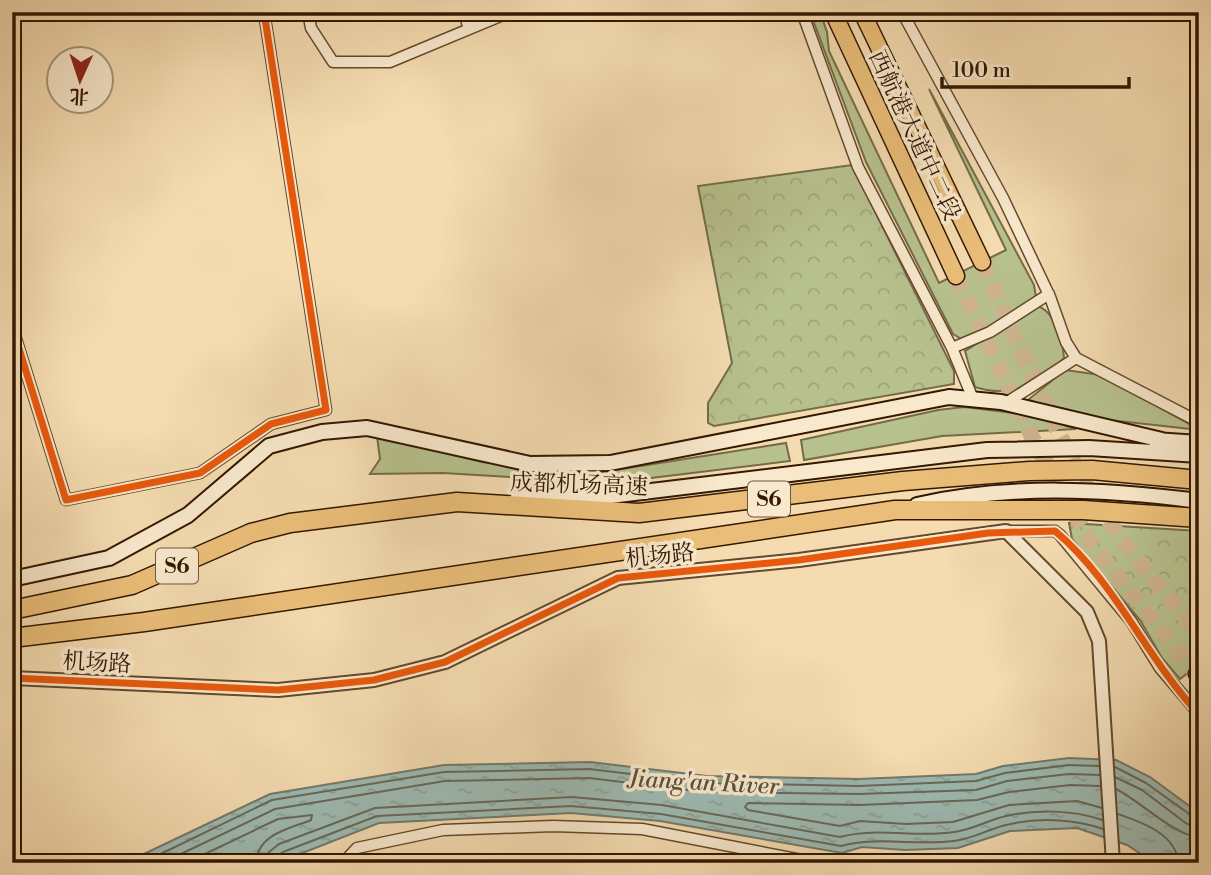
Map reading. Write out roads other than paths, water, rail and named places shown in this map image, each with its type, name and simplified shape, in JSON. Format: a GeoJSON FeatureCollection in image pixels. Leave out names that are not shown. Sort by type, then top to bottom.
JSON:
{"type":"FeatureCollection","features":[{"type":"Feature","properties":{"kind":"highway","name":"成都机场高速"},"geometry":{"type":"LineString","coordinates":[[12,610],[132,584],[251,533],[290,523],[457,502],[639,513],[903,481],[1029,471],[1092,470],[1199,480]]}},
{"type":"Feature","properties":{"kind":"highway","name":"S6"},"geometry":{"type":"LineString","coordinates":[[12,638],[144,622],[895,510],[1027,508],[1199,518]]}},
{"type":"Feature","properties":{"kind":"main road","name":"西航港大道中二段"},"geometry":{"type":"LineString","coordinates":[[833,12],[956,276]]}},
{"type":"Feature","properties":{"kind":"main road"},"geometry":{"type":"LineString","coordinates":[[862,12],[982,262]]}},
{"type":"Feature","properties":{"kind":"main road"},"geometry":{"type":"LineString","coordinates":[[12,579],[109,558],[188,515],[270,446],[322,432],[367,428],[530,464],[577,466],[610,463],[949,397],[1006,404],[1162,440]]}},
{"type":"Feature","properties":{"kind":"main road"},"geometry":{"type":"LineString","coordinates":[[457,502],[610,496],[934,455],[1079,441],[1162,440],[1199,443]]}},
{"type":"Feature","properties":{"kind":"main road"},"geometry":{"type":"LineString","coordinates":[[1025,448],[1111,448],[1199,455]]}},
{"type":"Feature","properties":{"kind":"main road"},"geometry":{"type":"LineString","coordinates":[[895,510],[953,498],[1030,492],[1140,495],[1199,501]]}},
{"type":"Feature","properties":{"kind":"street"},"geometry":{"type":"LineString","coordinates":[[12,326],[66,500],[200,473],[271,424],[326,410],[264,12]]}},
{"type":"Feature","properties":{"kind":"street"},"geometry":{"type":"LineString","coordinates":[[308,12],[311,28],[333,62],[390,62],[510,12]]}},
{"type":"Feature","properties":{"kind":"street"},"geometry":{"type":"LineString","coordinates":[[464,12],[469,29]]}},
{"type":"Feature","properties":{"kind":"street"},"geometry":{"type":"LineString","coordinates":[[802,12],[858,167],[952,348],[973,399]]}},
{"type":"Feature","properties":{"kind":"street"},"geometry":{"type":"LineString","coordinates":[[902,12],[1003,198],[1049,294],[1066,342],[1076,358],[1199,422]]}},
{"type":"Feature","properties":{"kind":"street"},"geometry":{"type":"LineString","coordinates":[[952,348],[990,332],[1049,294]]}},
{"type":"Feature","properties":{"kind":"street"},"geometry":{"type":"LineString","coordinates":[[1006,404],[1076,358]]}},
{"type":"Feature","properties":{"kind":"street"},"geometry":{"type":"LineString","coordinates":[[1006,531],[1087,612],[1099,641],[1113,856]]}},
{"type":"Feature","properties":{"kind":"street","name":"机场路"},"geometry":{"type":"LineString","coordinates":[[12,678],[278,690],[374,680],[445,662],[618,579],[799,559],[1006,531],[1055,531],[1131,621],[1160,668],[1199,714]]}},
{"type":"Feature","properties":{"kind":"street"},"geometry":{"type":"LineString","coordinates":[[343,863],[358,848],[443,830],[553,826],[642,830],[817,863]]}},
{"type":"Feature","properties":{"kind":"water","name":"Jiang'an River"},"geometry":{"type":"Polygon","coordinates":[[[1069,758],[1116,760],[1150,777],[1199,813],[1199,863],[1155,863],[1127,845],[1077,828],[1010,831],[958,848],[905,850],[862,847],[842,853],[660,821],[571,813],[379,823],[277,863],[125,863],[270,794],[444,765],[590,762],[707,776],[859,779],[976,774],[1003,766],[1069,758]]]}},
{"type":"Feature","properties":{"kind":"tunnel"},"geometry":{"type":"LineString","coordinates":[[982,262],[1045,405],[1088,489],[1126,545],[1199,632]]}},
{"type":"Feature","properties":{"kind":"tunnel"},"geometry":{"type":"LineString","coordinates":[[956,276],[1033,439],[1091,543],[1197,674]]}}]}
